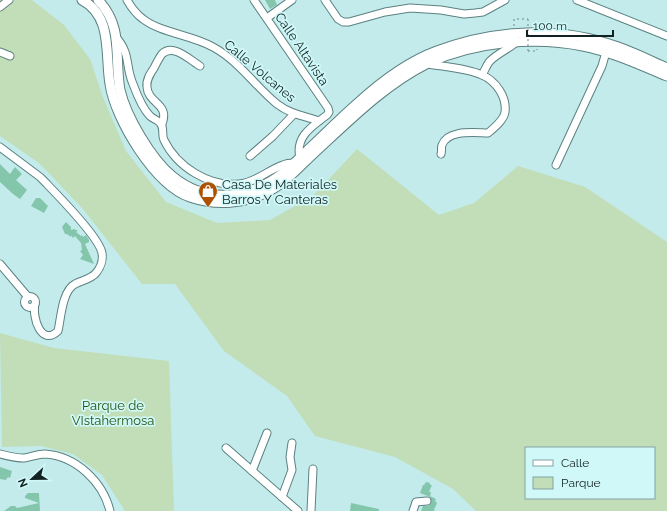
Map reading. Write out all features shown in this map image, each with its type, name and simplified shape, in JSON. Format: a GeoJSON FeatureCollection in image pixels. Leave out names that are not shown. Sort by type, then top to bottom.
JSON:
{"type":"FeatureCollection","features":[{"type":"Feature","properties":{"kind":"main road"},"geometry":{"type":"LineString","coordinates":[[82,0],[96,12],[102,23],[106,36],[110,85],[116,107],[128,132],[150,165],[165,182],[188,197],[207,202],[224,203],[240,201],[270,191],[287,178],[386,89],[428,64],[460,52],[494,44],[530,41],[556,42],[585,46],[617,55],[667,76]]}},
{"type":"Feature","properties":{"kind":"main road"},"geometry":{"type":"LineString","coordinates":[[98,0],[108,12],[112,20],[116,36],[120,90],[127,110],[138,132],[155,158],[171,175],[187,186],[207,194],[228,196],[253,190],[266,184],[284,173],[358,102],[385,80],[416,60],[471,40],[514,32],[564,34],[586,38],[618,47],[667,68]]}},
{"type":"Feature","properties":{"kind":"street"},"geometry":{"type":"LineString","coordinates":[[0,7],[9,0]]}},
{"type":"Feature","properties":{"kind":"street","name":"Calle Volcanes"},"geometry":{"type":"LineString","coordinates":[[127,0],[135,12],[149,23],[199,40],[215,48],[232,60],[277,104],[294,114],[319,121]]}},
{"type":"Feature","properties":{"kind":"street","name":"Calle Altavista"},"geometry":{"type":"LineString","coordinates":[[254,0],[328,108],[329,112],[327,115],[319,121]]}},
{"type":"Feature","properties":{"kind":"street"},"geometry":{"type":"LineString","coordinates":[[267,18],[292,0]]}},
{"type":"Feature","properties":{"kind":"street"},"geometry":{"type":"LineString","coordinates":[[325,0],[338,19],[343,22],[349,22],[385,12],[410,8],[441,10],[464,14],[483,12],[505,0]]}},
{"type":"Feature","properties":{"kind":"street"},"geometry":{"type":"LineString","coordinates":[[577,0],[667,36]]}},
{"type":"Feature","properties":{"kind":"street"},"geometry":{"type":"LineString","coordinates":[[116,36],[126,52],[132,82],[144,108],[152,117],[162,124]]}},
{"type":"Feature","properties":{"kind":"street"},"geometry":{"type":"LineString","coordinates":[[482,75],[489,61],[507,50],[515,43]]}},
{"type":"Feature","properties":{"kind":"street"},"geometry":{"type":"LineString","coordinates":[[200,66],[177,51],[169,50],[162,54],[147,79],[146,88],[148,93],[164,111],[162,124],[163,138],[172,153],[182,163],[204,178],[216,182],[240,184],[258,178],[284,164],[298,160],[299,142],[303,136],[319,121]]}},
{"type":"Feature","properties":{"kind":"street"},"geometry":{"type":"LineString","coordinates":[[0,52],[10,56]]}},
{"type":"Feature","properties":{"kind":"street"},"geometry":{"type":"LineString","coordinates":[[556,165],[602,66],[606,52]]}},
{"type":"Feature","properties":{"kind":"street"},"geometry":{"type":"LineString","coordinates":[[428,64],[482,75],[496,85],[504,100],[505,113],[497,125],[488,133],[460,133],[450,136],[442,144],[441,154]]}},
{"type":"Feature","properties":{"kind":"street"},"geometry":{"type":"LineString","coordinates":[[250,156],[273,136],[294,114]]}},
{"type":"Feature","properties":{"kind":"street"},"geometry":{"type":"LineString","coordinates":[[0,147],[47,184],[91,234],[100,246],[102,254],[101,263],[92,277],[70,287],[66,293],[58,331],[50,336],[44,335],[40,331],[33,310],[35,304],[34,299],[28,297],[0,264]]}},
{"type":"Feature","properties":{"kind":"street"},"geometry":{"type":"LineString","coordinates":[[252,471],[267,433]]}},
{"type":"Feature","properties":{"kind":"street"},"geometry":{"type":"LineString","coordinates":[[282,497],[292,470],[290,457],[292,443]]}},
{"type":"Feature","properties":{"kind":"street"},"geometry":{"type":"LineString","coordinates":[[226,448],[298,511]]}},
{"type":"Feature","properties":{"kind":"street"},"geometry":{"type":"LineString","coordinates":[[0,454],[14,458],[24,458],[44,454],[58,456],[71,462],[84,470],[97,482],[104,492],[110,511]]}},
{"type":"Feature","properties":{"kind":"street"},"geometry":{"type":"LineString","coordinates":[[311,511],[313,469]]}},
{"type":"Feature","properties":{"kind":"street"},"geometry":{"type":"LineString","coordinates":[[413,511],[416,502],[427,501]]}},
{"type":"Feature","properties":{"kind":"path"},"geometry":{"type":"LineString","coordinates":[[514,19],[528,19],[528,51],[537,51]]}},
{"type":"Feature","properties":{"kind":"green space"},"geometry":{"type":"Polygon","coordinates":[[[0,0],[32,0],[64,25],[90,59],[103,97],[126,151],[166,202],[217,223],[270,220],[313,196],[357,149],[439,215],[474,203],[518,166],[585,187],[667,242],[667,511],[476,511],[453,489],[395,457],[315,436],[287,396],[224,351],[175,284],[142,284],[82,208],[39,163],[0,136],[0,0]]]}},
{"type":"Feature","properties":{"kind":"green space","name":"Parque de VIstahermosa"},"geometry":{"type":"Polygon","coordinates":[[[0,333],[54,348],[169,361],[174,511],[125,511],[102,475],[73,454],[41,446],[2,447],[0,333]]]}},
{"type":"Feature","properties":{"kind":"building"},"geometry":{"type":"Polygon","coordinates":[[[265,0],[275,0],[277,5],[270,9],[265,0]]]}},
{"type":"Feature","properties":{"kind":"building"},"geometry":{"type":"Polygon","coordinates":[[[0,164],[10,174],[15,167],[22,174],[16,180],[27,190],[20,199],[0,182],[0,164]]]}},
{"type":"Feature","properties":{"kind":"building"},"geometry":{"type":"Polygon","coordinates":[[[36,198],[40,198],[48,206],[44,213],[31,206],[36,198]]]}},
{"type":"Feature","properties":{"kind":"building"},"geometry":{"type":"Polygon","coordinates":[[[66,222],[71,227],[71,230],[74,229],[78,231],[76,232],[83,237],[86,235],[89,242],[85,244],[94,264],[80,259],[83,255],[80,251],[82,250],[81,243],[75,236],[73,238],[71,235],[71,237],[65,234],[62,227],[66,222]]]}},
{"type":"Feature","properties":{"kind":"building"},"geometry":{"type":"Polygon","coordinates":[[[0,467],[12,471],[10,478],[8,477],[6,480],[0,479],[0,467]]]}},
{"type":"Feature","properties":{"kind":"building"},"geometry":{"type":"Polygon","coordinates":[[[426,482],[432,485],[429,492],[431,492],[430,497],[420,493],[426,482]]]}},
{"type":"Feature","properties":{"kind":"building"},"geometry":{"type":"Polygon","coordinates":[[[28,493],[39,493],[40,511],[4,511],[11,506],[15,506],[17,508],[39,503],[25,498],[28,493]]]}},
{"type":"Feature","properties":{"kind":"building"},"geometry":{"type":"Polygon","coordinates":[[[430,496],[436,499],[435,501],[437,503],[434,510],[435,511],[421,511],[423,506],[428,506],[431,503],[430,496]]]}},
{"type":"Feature","properties":{"kind":"building"},"geometry":{"type":"Polygon","coordinates":[[[351,503],[379,509],[379,511],[350,511],[351,503]]]}},
{"type":"Feature","properties":{"kind":"place","name":"Casa De Materiales Barros Y Canteras"},"geometry":{"type":"Point","coordinates":[208,208]}}]}
